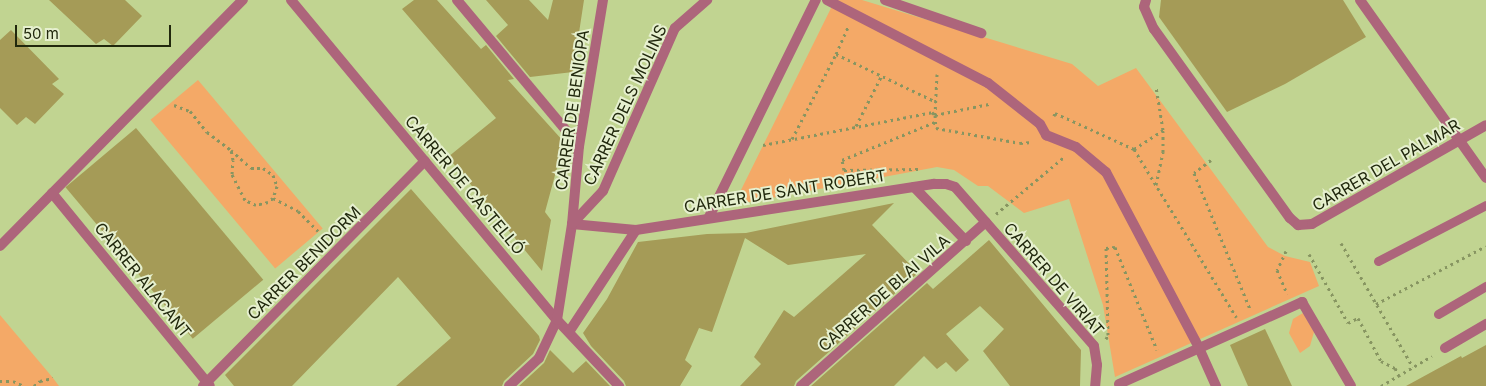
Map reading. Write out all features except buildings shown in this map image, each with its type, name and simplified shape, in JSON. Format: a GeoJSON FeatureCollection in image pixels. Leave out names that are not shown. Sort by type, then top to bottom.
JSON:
{"type":"FeatureCollection","features":[{"type":"Feature","properties":{"kind":"street"},"geometry":{"type":"LineString","coordinates":[[0,246],[243,0]]}},
{"type":"Feature","properties":{"kind":"street","name":"CARRER DE CASTELLÓ"},"geometry":{"type":"LineString","coordinates":[[291,0],[557,320],[619,386]]}},
{"type":"Feature","properties":{"kind":"street"},"geometry":{"type":"LineString","coordinates":[[457,0],[579,146]]}},
{"type":"Feature","properties":{"kind":"street","name":"CARRER DE BENIOPA"},"geometry":{"type":"LineString","coordinates":[[572,224],[579,146],[603,0]]}},
{"type":"Feature","properties":{"kind":"street","name":"CARRER DELS MOLINS"},"geometry":{"type":"LineString","coordinates":[[572,224],[604,191],[675,28],[707,0]]}},
{"type":"Feature","properties":{"kind":"street"},"geometry":{"type":"LineString","coordinates":[[709,217],[816,0]]}},
{"type":"Feature","properties":{"kind":"street"},"geometry":{"type":"LineString","coordinates":[[827,0],[988,83],[1040,124],[1046,136],[1076,147],[1106,172],[1199,348],[1216,386]]}},
{"type":"Feature","properties":{"kind":"street"},"geometry":{"type":"LineString","coordinates":[[884,0],[981,33]]}},
{"type":"Feature","properties":{"kind":"street"},"geometry":{"type":"LineString","coordinates":[[1360,0],[1486,178]]}},
{"type":"Feature","properties":{"kind":"street","name":"CARRER DEL PALMAR"},"geometry":{"type":"LineString","coordinates":[[1145,4],[1154,29],[1290,218],[1298,225],[1312,224],[1486,125]]}},
{"type":"Feature","properties":{"kind":"street","name":"CARRER BENIDORM"},"geometry":{"type":"LineString","coordinates":[[207,385],[425,161]]}},
{"type":"Feature","properties":{"kind":"street","name":"CARRER DE SANT ROBERT"},"geometry":{"type":"LineString","coordinates":[[572,224],[636,230],[709,217],[934,184],[955,187],[986,222]]}},
{"type":"Feature","properties":{"kind":"street"},"geometry":{"type":"LineString","coordinates":[[914,187],[966,241]]}},
{"type":"Feature","properties":{"kind":"street","name":"CARRER ALACANT"},"geometry":{"type":"LineString","coordinates":[[52,193],[207,385]]}},
{"type":"Feature","properties":{"kind":"street","name":"CARRER DE BLAI VILA"},"geometry":{"type":"LineString","coordinates":[[802,386],[986,222]]}},
{"type":"Feature","properties":{"kind":"street","name":"CARRER DE VIRIAT"},"geometry":{"type":"LineString","coordinates":[[986,222],[1094,346],[1097,365],[1095,386]]}},
{"type":"Feature","properties":{"kind":"street"},"geometry":{"type":"LineString","coordinates":[[509,386],[540,358],[557,320],[572,224]]}},
{"type":"Feature","properties":{"kind":"street"},"geometry":{"type":"LineString","coordinates":[[569,332],[636,230]]}},
{"type":"Feature","properties":{"kind":"street"},"geometry":{"type":"LineString","coordinates":[[1119,384],[1297,304],[1352,386]]}},
{"type":"Feature","properties":{"kind":"street"},"geometry":{"type":"LineString","coordinates":[[1445,348],[1486,324]]}},
{"type":"Feature","properties":{"kind":"lane"},"geometry":{"type":"LineString","coordinates":[[1378,261],[1486,205]]}},
{"type":"Feature","properties":{"kind":"lane"},"geometry":{"type":"LineString","coordinates":[[1438,314],[1486,286]]}},
{"type":"Feature","properties":{"kind":"path"},"geometry":{"type":"LineString","coordinates":[[792,139],[836,54],[854,14]]}},
{"type":"Feature","properties":{"kind":"path"},"geometry":{"type":"LineString","coordinates":[[836,54],[936,102]]}},
{"type":"Feature","properties":{"kind":"path"},"geometry":{"type":"LineString","coordinates":[[938,58],[936,128],[1020,143],[1034,142],[1046,136],[1055,113],[1134,149],[1243,328]]}},
{"type":"Feature","properties":{"kind":"path"},"geometry":{"type":"LineString","coordinates":[[856,127],[882,75]]}},
{"type":"Feature","properties":{"kind":"path"},"geometry":{"type":"LineString","coordinates":[[1156,87],[1163,130],[1163,152],[1156,185]]}},
{"type":"Feature","properties":{"kind":"path"},"geometry":{"type":"LineString","coordinates":[[763,145],[932,112],[935,115],[1009,100]]}},
{"type":"Feature","properties":{"kind":"path"},"geometry":{"type":"LineString","coordinates":[[174,105],[190,111],[196,116],[207,132],[231,150],[251,168],[263,168],[276,176],[277,186],[273,198],[262,204],[250,203],[245,200],[232,174],[234,160],[231,150]]}},
{"type":"Feature","properties":{"kind":"path"},"geometry":{"type":"LineString","coordinates":[[920,169],[844,170],[842,160],[935,122]]}},
{"type":"Feature","properties":{"kind":"path"},"geometry":{"type":"LineString","coordinates":[[1134,149],[1163,130]]}},
{"type":"Feature","properties":{"kind":"path"},"geometry":{"type":"LineString","coordinates":[[1010,202],[1062,159]]}},
{"type":"Feature","properties":{"kind":"path"},"geometry":{"type":"LineString","coordinates":[[1212,160],[1194,173],[1256,323]]}},
{"type":"Feature","properties":{"kind":"path"},"geometry":{"type":"LineString","coordinates":[[273,198],[298,211],[320,233]]}},
{"type":"Feature","properties":{"kind":"path"},"geometry":{"type":"LineString","coordinates":[[1341,243],[1413,367]]}},
{"type":"Feature","properties":{"kind":"path"},"geometry":{"type":"LineString","coordinates":[[1376,304],[1486,246]]}},
{"type":"Feature","properties":{"kind":"path"},"geometry":{"type":"LineString","coordinates":[[1106,341],[1108,334],[1106,248],[1115,247],[1163,365]]}},
{"type":"Feature","properties":{"kind":"path"},"geometry":{"type":"LineString","coordinates":[[1286,251],[1277,270],[1297,304]]}},
{"type":"Feature","properties":{"kind":"path"},"geometry":{"type":"LineString","coordinates":[[1309,254],[1348,324],[1358,318],[1381,360],[1395,368],[1399,376]]}},
{"type":"Feature","properties":{"kind":"path"},"geometry":{"type":"LineString","coordinates":[[1381,386],[1445,348]]}},
{"type":"Feature","properties":{"kind":"path"},"geometry":{"type":"LineString","coordinates":[[34,386],[53,378]]}},
{"type":"Feature","properties":{"kind":"path"},"geometry":{"type":"LineString","coordinates":[[0,382],[13,381],[24,386]]}},
{"type":"Feature","properties":{"kind":"shaded area"},"geometry":{"type":"Polygon","coordinates":[[[835,0],[862,0],[1072,64],[1098,86],[1136,68],[1268,247],[1285,256],[1310,262],[1319,286],[1115,377],[1103,305],[1069,199],[1024,213],[988,186],[978,186],[954,170],[937,167],[744,203],[740,192],[835,0]]]}},
{"type":"Feature","properties":{"kind":"shaded area"},"geometry":{"type":"Polygon","coordinates":[[[198,80],[323,229],[275,268],[151,120],[198,80]]]}},
{"type":"Feature","properties":{"kind":"shaded area"},"geometry":{"type":"Polygon","coordinates":[[[1303,313],[1314,332],[1310,346],[1300,353],[1289,333],[1293,319],[1303,313]]]}},
{"type":"Feature","properties":{"kind":"shaded area"},"geometry":{"type":"Polygon","coordinates":[[[0,315],[53,378],[59,386],[0,386],[0,315]]]}}]}
